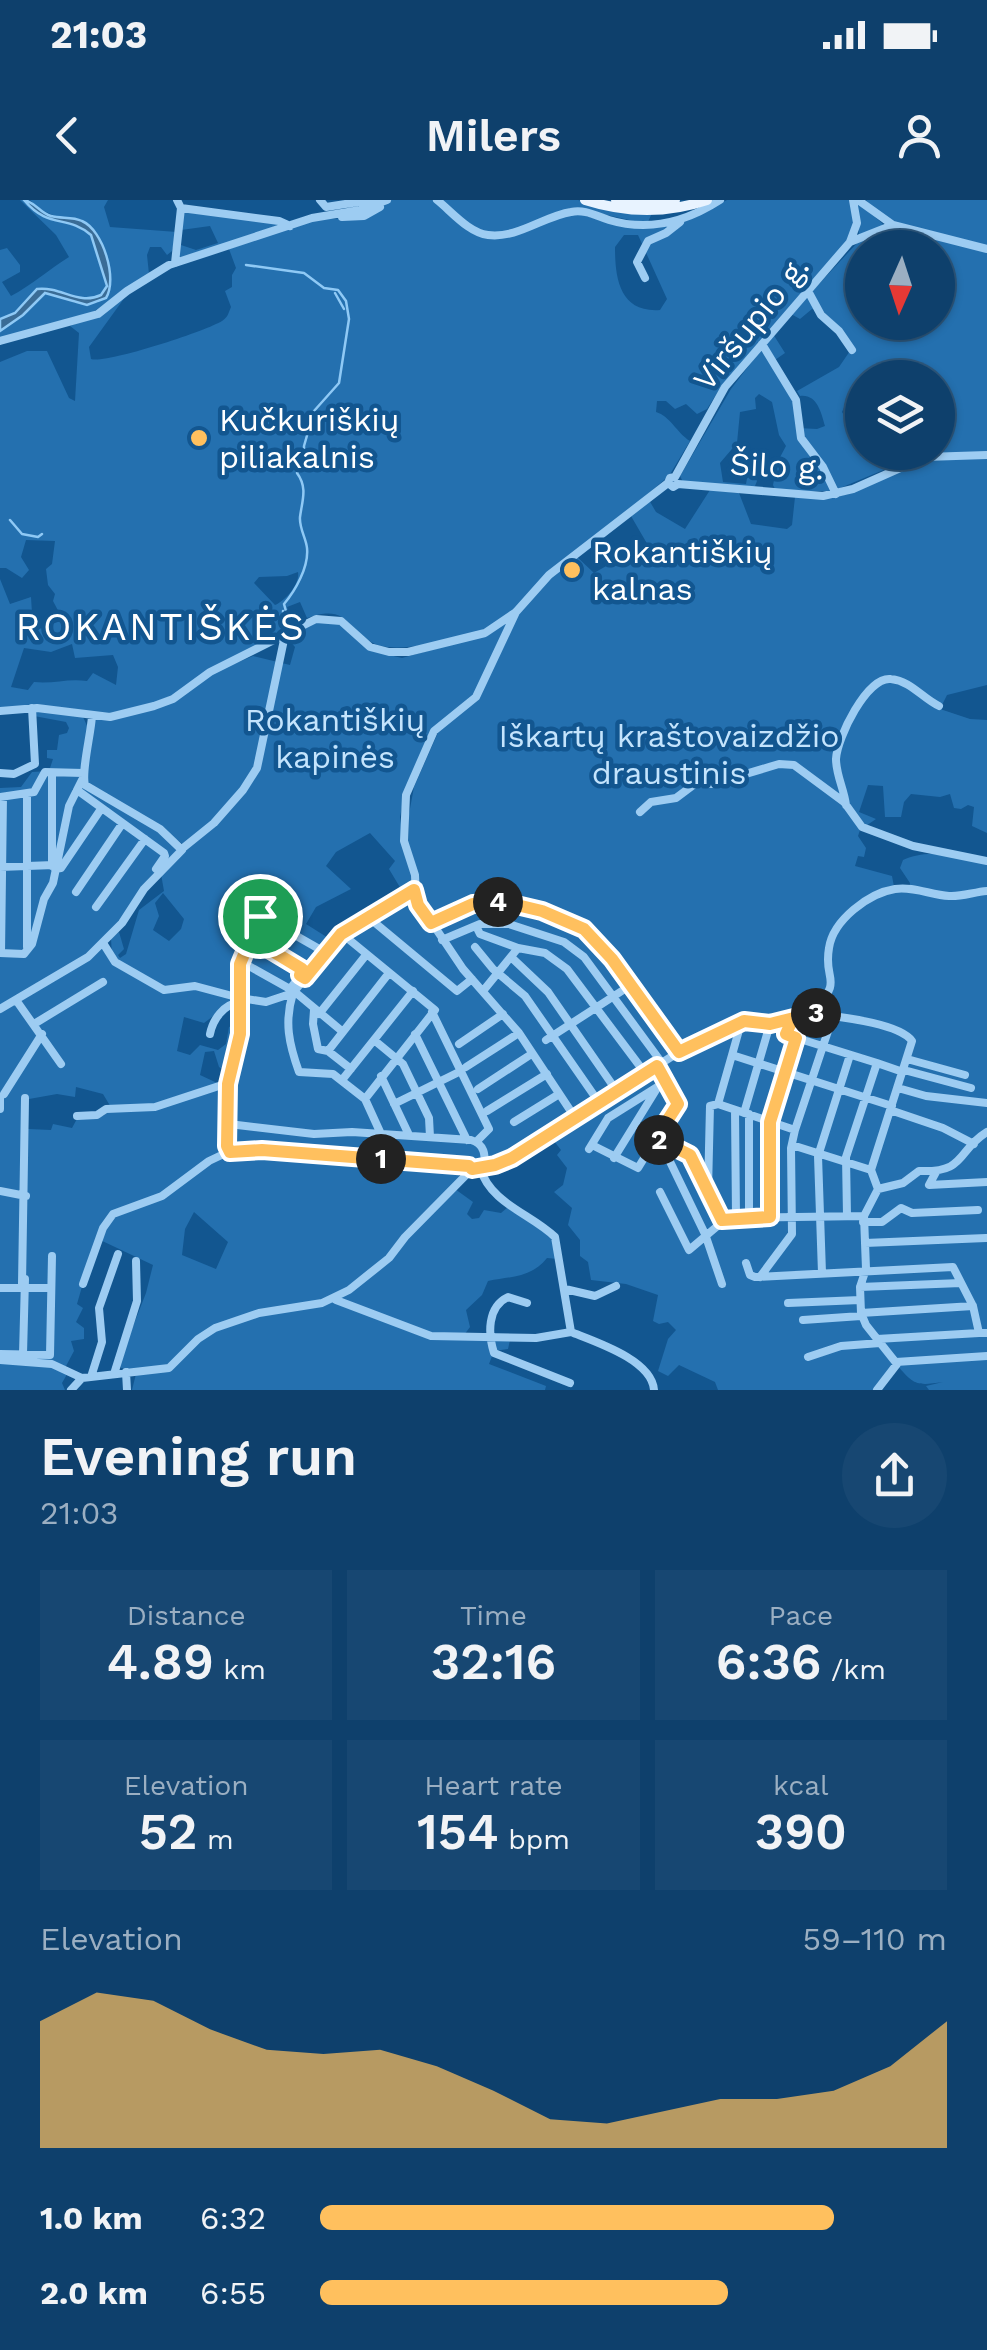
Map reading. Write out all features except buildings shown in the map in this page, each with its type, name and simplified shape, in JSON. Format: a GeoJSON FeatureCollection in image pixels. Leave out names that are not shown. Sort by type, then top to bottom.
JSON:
{"type":"FeatureCollection","features":[{"type":"Feature","properties":{"kind":"main road"},"geometry":{"type":"LineString","coordinates":[[585,200],[649,211],[707,200]]}},
{"type":"Feature","properties":{"kind":"main road"},"geometry":{"type":"LineString","coordinates":[[616,200],[676,200]]}},
{"type":"Feature","properties":{"kind":"street"},"geometry":{"type":"LineString","coordinates":[[320,200],[324,206],[342,207],[371,200]]}},
{"type":"Feature","properties":{"kind":"street"},"geometry":{"type":"LineString","coordinates":[[0,342],[92,316],[175,263],[328,215],[364,216],[388,200]]}},
{"type":"Feature","properties":{"kind":"street"},"geometry":{"type":"LineString","coordinates":[[438,200],[488,236],[508,234],[572,211],[624,224],[659,225],[681,220],[720,200]]}},
{"type":"Feature","properties":{"kind":"street"},"geometry":{"type":"LineString","coordinates":[[645,278],[638,258],[659,225],[658,200]]}},
{"type":"Feature","properties":{"kind":"street"},"geometry":{"type":"LineString","coordinates":[[856,200],[892,225],[987,250]]}},
{"type":"Feature","properties":{"kind":"street","name":"Viršupio g."},"geometry":{"type":"LineString","coordinates":[[854,230],[856,200]]}},
{"type":"Feature","properties":{"kind":"street"},"geometry":{"type":"LineString","coordinates":[[872,211],[880,202]]}},
{"type":"Feature","properties":{"kind":"street"},"geometry":{"type":"LineString","coordinates":[[175,263],[179,204],[280,220],[290,226]]}},
{"type":"Feature","properties":{"kind":"street"},"geometry":{"type":"LineString","coordinates":[[880,230],[892,225]]}},
{"type":"Feature","properties":{"kind":"street","name":"Viršupio g."},"geometry":{"type":"LineString","coordinates":[[516,612],[548,575],[674,481],[722,391],[845,248]]}},
{"type":"Feature","properties":{"kind":"street"},"geometry":{"type":"LineString","coordinates":[[808,291],[821,315],[852,350]]}},
{"type":"Feature","properties":{"kind":"street"},"geometry":{"type":"LineString","coordinates":[[762,344],[796,400],[801,438],[823,467],[836,494]]}},
{"type":"Feature","properties":{"kind":"street","name":"Šilo g."},"geometry":{"type":"LineString","coordinates":[[674,481],[816,496],[836,494],[925,457],[987,455]]}},
{"type":"Feature","properties":{"kind":"street"},"geometry":{"type":"LineString","coordinates":[[0,711],[32,708],[92,716],[122,715],[169,700],[210,672],[307,621],[330,618],[346,624],[376,650],[402,653],[485,633],[516,612]]}},
{"type":"Feature","properties":{"kind":"street"},"geometry":{"type":"LineString","coordinates":[[516,612],[476,697],[438,726],[410,782],[404,831],[418,905],[472,979],[518,1033],[574,1116]]}},
{"type":"Feature","properties":{"kind":"street"},"geometry":{"type":"LineString","coordinates":[[0,1010],[88,957],[130,913],[144,889],[243,790],[257,768],[285,635]]}},
{"type":"Feature","properties":{"kind":"street"},"geometry":{"type":"LineString","coordinates":[[846,805],[836,753],[857,703],[890,678],[910,685],[939,706]]}},
{"type":"Feature","properties":{"kind":"street"},"geometry":{"type":"LineString","coordinates":[[0,773],[18,773],[34,764],[32,708]]}},
{"type":"Feature","properties":{"kind":"street"},"geometry":{"type":"LineString","coordinates":[[54,867],[70,802],[83,776],[92,716]]}},
{"type":"Feature","properties":{"kind":"street"},"geometry":{"type":"LineString","coordinates":[[640,812],[650,802],[676,798],[696,783],[736,779],[778,764],[794,766],[846,805],[867,829],[913,846],[987,862]]}},
{"type":"Feature","properties":{"kind":"street"},"geometry":{"type":"LineString","coordinates":[[27,952],[1,953],[1,797],[37,790],[43,773],[83,776]]}},
{"type":"Feature","properties":{"kind":"street"},"geometry":{"type":"LineString","coordinates":[[27,952],[53,883],[52,773]]}},
{"type":"Feature","properties":{"kind":"street"},"geometry":{"type":"LineString","coordinates":[[83,776],[92,791],[160,829],[183,848]]}},
{"type":"Feature","properties":{"kind":"street"},"geometry":{"type":"LineString","coordinates":[[77,790],[166,856],[118,921]]}},
{"type":"Feature","properties":{"kind":"street"},"geometry":{"type":"LineString","coordinates":[[26,794],[27,952]]}},
{"type":"Feature","properties":{"kind":"street"},"geometry":{"type":"LineString","coordinates":[[1,866],[62,868],[100,809]]}},
{"type":"Feature","properties":{"kind":"street"},"geometry":{"type":"LineString","coordinates":[[76,892],[122,824]]}},
{"type":"Feature","properties":{"kind":"street"},"geometry":{"type":"LineString","coordinates":[[96,907],[144,839]]}},
{"type":"Feature","properties":{"kind":"street"},"geometry":{"type":"LineString","coordinates":[[269,884],[254,940],[303,975]]}},
{"type":"Feature","properties":{"kind":"street"},"geometry":{"type":"LineString","coordinates":[[814,1013],[832,988],[828,950],[831,940],[843,921],[859,907],[896,888],[946,896],[987,891]]}},
{"type":"Feature","properties":{"kind":"street"},"geometry":{"type":"LineString","coordinates":[[380,1159],[381,1134],[364,1099],[334,1074],[299,1072],[288,1037],[287,1013],[303,975],[341,934],[415,890]]}},
{"type":"Feature","properties":{"kind":"street"},"geometry":{"type":"LineString","coordinates":[[431,923],[473,904],[494,902],[521,904],[590,932],[679,1052]]}},
{"type":"Feature","properties":{"kind":"street"},"geometry":{"type":"LineString","coordinates":[[230,1152],[228,1084],[239,1044],[240,962],[262,917]]}},
{"type":"Feature","properties":{"kind":"street"},"geometry":{"type":"LineString","coordinates":[[240,962],[290,990],[321,950],[262,917]]}},
{"type":"Feature","properties":{"kind":"street"},"geometry":{"type":"LineString","coordinates":[[368,918],[457,991],[472,979]]}},
{"type":"Feature","properties":{"kind":"street"},"geometry":{"type":"LineString","coordinates":[[442,940],[476,926],[512,924],[560,939],[584,957],[614,997],[659,1064],[662,1082],[678,1104],[636,1169],[590,1147],[608,1118],[662,1082]]}},
{"type":"Feature","properties":{"kind":"street"},"geometry":{"type":"LineString","coordinates":[[476,926],[480,934],[546,953],[563,964],[645,1073]]}},
{"type":"Feature","properties":{"kind":"street"},"geometry":{"type":"LineString","coordinates":[[228,1124],[314,1134],[409,1135],[472,1141],[489,1128],[434,1011],[341,934]]}},
{"type":"Feature","properties":{"kind":"street"},"geometry":{"type":"LineString","coordinates":[[103,943],[115,962],[164,990],[195,986],[240,1000],[263,1002],[294,993]]}},
{"type":"Feature","properties":{"kind":"street"},"geometry":{"type":"LineString","coordinates":[[475,946],[525,996],[549,1038],[598,1101]]}},
{"type":"Feature","properties":{"kind":"street"},"geometry":{"type":"LineString","coordinates":[[483,990],[518,948]]}},
{"type":"Feature","properties":{"kind":"street"},"geometry":{"type":"LineString","coordinates":[[351,1069],[328,1051],[318,1050],[316,1012],[366,955]]}},
{"type":"Feature","properties":{"kind":"street"},"geometry":{"type":"LineString","coordinates":[[511,957],[548,992],[616,1090]]}},
{"type":"Feature","properties":{"kind":"street"},"geometry":{"type":"LineString","coordinates":[[328,1051],[389,973]]}},
{"type":"Feature","properties":{"kind":"street"},"geometry":{"type":"LineString","coordinates":[[34,1024],[103,982]]}},
{"type":"Feature","properties":{"kind":"street"},"geometry":{"type":"LineString","coordinates":[[549,1038],[632,986]]}},
{"type":"Feature","properties":{"kind":"street"},"geometry":{"type":"LineString","coordinates":[[342,1080],[413,991]]}},
{"type":"Feature","properties":{"kind":"street"},"geometry":{"type":"LineString","coordinates":[[294,993],[343,1032]]}},
{"type":"Feature","properties":{"kind":"street"},"geometry":{"type":"LineString","coordinates":[[16,1000],[61,1064]]}},
{"type":"Feature","properties":{"kind":"street"},"geometry":{"type":"LineString","coordinates":[[210,1034],[212,1022],[240,1000]]}},
{"type":"Feature","properties":{"kind":"street"},"geometry":{"type":"LineString","coordinates":[[364,1099],[434,1011]]}},
{"type":"Feature","properties":{"kind":"street"},"geometry":{"type":"LineString","coordinates":[[82,1284],[97,1242],[113,1214],[162,1196],[209,1161],[230,1152],[262,1150],[479,1168],[509,1159],[679,1052],[741,1022],[770,1024],[814,1013],[908,1034],[912,1044],[870,1170],[878,1189],[864,1219],[866,1272],[860,1287],[861,1315],[896,1362],[896,1368],[877,1390]]}},
{"type":"Feature","properties":{"kind":"street"},"geometry":{"type":"LineString","coordinates":[[459,1044],[503,1014]]}},
{"type":"Feature","properties":{"kind":"street"},"geometry":{"type":"LineString","coordinates":[[760,1276],[791,1237],[792,1145],[832,1016]]}},
{"type":"Feature","properties":{"kind":"street"},"geometry":{"type":"LineString","coordinates":[[792,1020],[786,1034],[796,1038],[876,1064],[971,1088]]}},
{"type":"Feature","properties":{"kind":"street"},"geometry":{"type":"LineString","coordinates":[[718,1104],[741,1022]]}},
{"type":"Feature","properties":{"kind":"street"},"geometry":{"type":"LineString","coordinates":[[736,1217],[743,1112],[770,1024]]}},
{"type":"Feature","properties":{"kind":"street"},"geometry":{"type":"LineString","coordinates":[[394,1104],[464,1069],[518,1033]]}},
{"type":"Feature","properties":{"kind":"street"},"geometry":{"type":"LineString","coordinates":[[0,1108],[2,1095],[42,1034]]}},
{"type":"Feature","properties":{"kind":"street"},"geometry":{"type":"LineString","coordinates":[[71,1390],[87,1378],[160,1371],[174,1366],[198,1339],[215,1328],[259,1314],[338,1298],[389,1258],[405,1237],[479,1168],[485,1153],[472,1141],[415,1034]]}},
{"type":"Feature","properties":{"kind":"street"},"geometry":{"type":"LineString","coordinates":[[770,1217],[770,1122],[796,1038]]}},
{"type":"Feature","properties":{"kind":"street"},"geometry":{"type":"LineString","coordinates":[[374,1040],[396,1057],[429,1118],[430,1137]]}},
{"type":"Feature","properties":{"kind":"street"},"geometry":{"type":"LineString","coordinates":[[478,1089],[530,1055]]}},
{"type":"Feature","properties":{"kind":"street"},"geometry":{"type":"LineString","coordinates":[[732,1055],[839,1088],[974,1144]]}},
{"type":"Feature","properties":{"kind":"street"},"geometry":{"type":"LineString","coordinates":[[822,1274],[818,1153],[850,1055]]}},
{"type":"Feature","properties":{"kind":"street"},"geometry":{"type":"LineString","coordinates":[[908,1058],[965,1075]]}},
{"type":"Feature","properties":{"kind":"street"},"geometry":{"type":"LineString","coordinates":[[847,1216],[846,1162],[876,1064]]}},
{"type":"Feature","properties":{"kind":"street"},"geometry":{"type":"LineString","coordinates":[[487,1111],[547,1074]]}},
{"type":"Feature","properties":{"kind":"street"},"geometry":{"type":"LineString","coordinates":[[381,1076],[409,1135]]}},
{"type":"Feature","properties":{"kind":"street"},"geometry":{"type":"LineString","coordinates":[[614,1158],[662,1082]]}},
{"type":"Feature","properties":{"kind":"street"},"geometry":{"type":"LineString","coordinates":[[77,1116],[94,1116],[106,1109],[155,1106],[228,1084]]}},
{"type":"Feature","properties":{"kind":"street"},"geometry":{"type":"LineString","coordinates":[[898,1088],[926,1096],[987,1103]]}},
{"type":"Feature","properties":{"kind":"street"},"geometry":{"type":"LineString","coordinates":[[514,1122],[556,1096]]}},
{"type":"Feature","properties":{"kind":"street"},"geometry":{"type":"LineString","coordinates":[[23,1354],[25,1098]]}},
{"type":"Feature","properties":{"kind":"street"},"geometry":{"type":"LineString","coordinates":[[708,1190],[711,1104],[795,1130]]}},
{"type":"Feature","properties":{"kind":"street"},"geometry":{"type":"LineString","coordinates":[[743,1112],[749,1216]]}},
{"type":"Feature","properties":{"kind":"street"},"geometry":{"type":"LineString","coordinates":[[878,1189],[901,1184],[919,1172],[936,1172],[960,1162],[987,1132]]}},
{"type":"Feature","properties":{"kind":"street"},"geometry":{"type":"LineString","coordinates":[[658,1140],[690,1155],[722,1220]]}},
{"type":"Feature","properties":{"kind":"street"},"geometry":{"type":"LineString","coordinates":[[658,1140],[705,1234],[722,1284]]}},
{"type":"Feature","properties":{"kind":"street"},"geometry":{"type":"LineString","coordinates":[[792,1145],[870,1170]]}},
{"type":"Feature","properties":{"kind":"street"},"geometry":{"type":"LineString","coordinates":[[479,1168],[505,1202],[554,1236],[570,1333]]}},
{"type":"Feature","properties":{"kind":"street"},"geometry":{"type":"LineString","coordinates":[[936,1172],[928,1185],[987,1182]]}},
{"type":"Feature","properties":{"kind":"street"},"geometry":{"type":"LineString","coordinates":[[0,1191],[26,1196]]}},
{"type":"Feature","properties":{"kind":"street"},"geometry":{"type":"LineString","coordinates":[[660,1192],[689,1250],[722,1220],[736,1217],[847,1216],[882,1222],[901,1208],[912,1213],[978,1210]]}},
{"type":"Feature","properties":{"kind":"street"},"geometry":{"type":"LineString","coordinates":[[864,1243],[986,1238]]}},
{"type":"Feature","properties":{"kind":"street"},"geometry":{"type":"LineString","coordinates":[[87,1378],[102,1342],[100,1308],[118,1254]]}},
{"type":"Feature","properties":{"kind":"street"},"geometry":{"type":"LineString","coordinates":[[0,1357],[50,1355],[52,1256]]}},
{"type":"Feature","properties":{"kind":"street"},"geometry":{"type":"LineString","coordinates":[[114,1374],[137,1301],[136,1262]]}},
{"type":"Feature","properties":{"kind":"street"},"geometry":{"type":"LineString","coordinates":[[746,1263],[750,1275],[760,1276],[953,1267],[983,1333],[878,1341],[840,1346],[808,1356]]}},
{"type":"Feature","properties":{"kind":"street"},"geometry":{"type":"LineString","coordinates":[[860,1287],[962,1283]]}},
{"type":"Feature","properties":{"kind":"street"},"geometry":{"type":"LineString","coordinates":[[565,1290],[598,1296],[616,1286]]}},
{"type":"Feature","properties":{"kind":"street"},"geometry":{"type":"LineString","coordinates":[[0,1288],[51,1288]]}},
{"type":"Feature","properties":{"kind":"street"},"geometry":{"type":"LineString","coordinates":[[527,1304],[508,1297],[498,1302],[492,1314],[494,1353],[570,1384]]}},
{"type":"Feature","properties":{"kind":"street"},"geometry":{"type":"LineString","coordinates":[[338,1298],[431,1336],[536,1338],[570,1333],[600,1342],[643,1368],[651,1374],[654,1390]]}},
{"type":"Feature","properties":{"kind":"street"},"geometry":{"type":"LineString","coordinates":[[788,1303],[860,1300]]}},
{"type":"Feature","properties":{"kind":"street"},"geometry":{"type":"LineString","coordinates":[[803,1320],[973,1306]]}},
{"type":"Feature","properties":{"kind":"street"},"geometry":{"type":"LineString","coordinates":[[896,1362],[987,1356]]}},
{"type":"Feature","properties":{"kind":"street"},"geometry":{"type":"LineString","coordinates":[[0,1357],[52,1364],[87,1378]]}},
{"type":"Feature","properties":{"kind":"street"},"geometry":{"type":"LineString","coordinates":[[126,1372],[126,1390]]}},
{"type":"Feature","properties":{"kind":"street"},"geometry":{"type":"LineString","coordinates":[[547,1390],[551,1376]]}},
{"type":"Feature","properties":{"kind":"green space"},"geometry":{"type":"Polygon","coordinates":[[[20,200],[43,215],[78,226],[92,236],[106,277],[101,295],[83,300],[58,290],[34,292],[15,313],[0,319],[0,250],[7,248],[20,265],[20,272],[2,282],[11,296],[69,257],[56,235],[20,200]]]}},
{"type":"Feature","properties":{"kind":"green space"},"geometry":{"type":"Polygon","coordinates":[[[30,200],[108,200],[104,207],[110,227],[177,232],[172,251],[167,255],[161,247],[150,247],[149,274],[93,312],[0,339],[0,331],[46,293],[75,303],[97,303],[110,291],[105,259],[92,230],[84,223],[42,210],[30,200]]]}},
{"type":"Feature","properties":{"kind":"green space"},"geometry":{"type":"Polygon","coordinates":[[[391,200],[578,200],[616,211],[652,213],[647,224],[589,211],[568,211],[625,227],[648,228],[686,221],[727,200],[850,200],[854,227],[845,230],[843,249],[719,390],[707,409],[697,414],[686,404],[675,409],[666,401],[657,401],[656,412],[690,441],[669,476],[575,555],[594,573],[608,565],[625,566],[649,547],[631,516],[649,500],[656,512],[685,529],[710,490],[739,493],[751,524],[787,529],[792,525],[795,497],[849,494],[902,470],[955,470],[955,360],[845,360],[845,470],[883,470],[833,491],[776,491],[773,485],[778,461],[786,446],[779,435],[772,402],[759,394],[755,398],[756,409],[740,412],[737,443],[720,463],[723,482],[746,484],[749,467],[757,481],[755,486],[750,489],[683,482],[680,476],[731,389],[773,334],[785,353],[772,362],[797,406],[798,428],[817,429],[825,426],[820,410],[811,398],[800,396],[797,391],[839,367],[852,348],[847,340],[955,340],[955,230],[896,230],[896,224],[878,215],[866,200],[987,200],[987,685],[947,695],[940,709],[987,720],[987,833],[972,826],[974,807],[954,808],[950,794],[911,794],[904,802],[901,817],[885,817],[883,786],[868,785],[859,812],[876,819],[860,830],[858,836],[866,848],[855,866],[892,876],[895,892],[909,892],[910,883],[900,868],[903,860],[913,856],[945,855],[987,864],[987,1390],[929,1390],[926,1386],[943,1382],[916,1382],[897,1365],[874,1390],[718,1390],[715,1382],[679,1365],[668,1376],[658,1371],[668,1339],[676,1330],[668,1322],[653,1321],[658,1295],[626,1284],[591,1280],[588,1262],[580,1256],[580,1240],[568,1225],[572,1208],[554,1192],[563,1185],[567,1168],[557,1155],[561,1150],[550,1136],[497,1164],[459,1168],[459,1177],[435,1205],[439,1207],[455,1189],[473,1202],[467,1214],[472,1219],[479,1218],[484,1210],[501,1213],[508,1207],[552,1235],[558,1259],[547,1258],[528,1273],[488,1281],[482,1295],[466,1310],[470,1327],[464,1335],[510,1340],[508,1349],[494,1351],[489,1364],[546,1386],[545,1390],[132,1390],[137,1370],[121,1368],[119,1362],[153,1265],[96,1238],[77,1304],[83,1308],[76,1322],[84,1328],[84,1339],[71,1341],[74,1351],[62,1383],[65,1390],[0,1390],[0,788],[21,787],[32,772],[49,771],[53,759],[47,758],[47,750],[57,750],[59,735],[69,728],[66,722],[34,716],[33,709],[83,717],[89,730],[82,786],[178,846],[99,945],[112,958],[111,938],[119,932],[124,949],[118,955],[120,958],[126,954],[139,910],[164,891],[161,874],[188,848],[87,783],[93,721],[167,703],[210,674],[253,656],[290,665],[295,647],[289,640],[290,634],[312,623],[338,622],[368,650],[402,658],[486,635],[502,625],[498,622],[437,643],[386,647],[365,638],[339,616],[321,614],[307,618],[300,602],[287,607],[293,628],[207,672],[178,693],[132,711],[105,715],[37,706],[0,709],[0,579],[10,604],[31,597],[39,629],[63,620],[53,601],[55,594],[48,585],[46,569],[52,564],[55,541],[26,540],[21,557],[29,570],[22,578],[0,568],[0,362],[27,351],[47,351],[69,398],[75,401],[79,333],[70,326],[104,313],[128,293],[89,347],[91,359],[135,352],[197,332],[222,321],[231,307],[225,291],[232,287],[236,268],[229,249],[315,219],[368,218],[391,200]],[[624,235],[615,247],[622,291],[636,306],[660,310],[667,299],[638,235],[624,235]],[[298,572],[287,576],[259,577],[254,583],[275,605],[291,591],[298,572]],[[509,629],[471,701],[432,729],[405,792],[400,817],[414,875],[413,887],[404,894],[389,869],[395,861],[370,833],[336,852],[326,866],[351,889],[316,907],[306,924],[333,941],[341,932],[400,899],[417,908],[422,906],[408,842],[414,787],[440,728],[477,701],[509,629]],[[72,644],[51,652],[24,648],[11,687],[28,690],[34,682],[87,681],[93,673],[116,685],[118,667],[113,655],[75,658],[72,644]],[[163,893],[155,903],[159,916],[153,930],[169,941],[181,929],[184,919],[163,893]],[[228,1005],[204,1023],[184,1017],[177,1051],[190,1055],[200,1045],[218,1050],[226,1044],[229,1027],[239,1023],[235,1010],[228,1005]],[[214,1051],[205,1052],[200,1075],[228,1088],[232,1076],[219,1067],[214,1051]],[[76,1087],[75,1097],[57,1094],[29,1099],[28,1129],[51,1130],[53,1124],[72,1128],[78,1117],[103,1116],[112,1109],[103,1094],[76,1087]],[[194,1212],[185,1229],[182,1255],[216,1269],[228,1242],[194,1212]]]}},
{"type":"Feature","properties":{"kind":"green space"},"geometry":{"type":"Polygon","coordinates":[[[858,203],[885,230],[859,230],[858,203]]]}},
{"type":"Feature","properties":{"kind":"green space"},"geometry":{"type":"Polygon","coordinates":[[[184,212],[282,224],[182,258],[178,246],[196,250],[218,243],[210,226],[181,230],[184,212]]]}},
{"type":"Feature","properties":{"kind":"green space"},"geometry":{"type":"Polygon","coordinates":[[[845,256],[845,337],[825,314],[812,309],[800,319],[791,314],[845,256]]]}},
{"type":"Feature","properties":{"kind":"shaded area"},"geometry":{"type":"Polygon","coordinates":[[[24,200],[47,215],[78,219],[90,226],[106,256],[109,290],[106,298],[87,305],[45,293],[0,331],[0,319],[15,313],[37,289],[93,298],[107,286],[91,235],[42,215],[24,200]]]}},
{"type":"Feature","properties":{"kind":"waterway"},"geometry":{"type":"LineString","coordinates":[[246,265],[304,273],[324,288],[338,290],[346,301],[349,319],[339,383],[314,411],[304,446],[304,462],[297,473],[303,489],[300,521],[307,555],[300,578],[284,604],[290,626]]}},
{"type":"Feature","properties":{"kind":"waterway"},"geometry":{"type":"LineString","coordinates":[[335,293],[344,309]]}},
{"type":"Feature","properties":{"kind":"waterway"},"geometry":{"type":"LineString","coordinates":[[10,520],[22,534],[42,534]]}},
{"type":"Feature","properties":{"kind":"waterway"},"geometry":{"type":"LineString","coordinates":[[283,611],[284,628]]}},
{"type":"Feature","properties":{"kind":"place","name":"Kučkuriškių piliakalnis"},"geometry":{"type":"Point","coordinates":[199,438]}},
{"type":"Feature","properties":{"kind":"place","name":"Rokantiškių kalnas"},"geometry":{"type":"Point","coordinates":[572,570]}},
{"type":"Feature","properties":{"kind":"district","name":"ROKANTIŠKĖS"},"geometry":{"type":"Point","coordinates":[161,627]}},
{"type":"Feature","properties":{"kind":"route"},"geometry":{"type":"LineString","coordinates":[[260,916],[240,964],[240,1034],[228,1084],[230,1152],[262,1150],[472,1169],[500,1164],[657,1066],[678,1104],[656,1138],[690,1155],[722,1220],[770,1217],[770,1122],[796,1038],[786,1034],[792,1020],[814,1010],[814,1016],[810,1014],[792,1020],[778,1023],[744,1021],[679,1052],[594,936],[542,911],[513,902],[473,904],[431,923],[418,905],[414,890],[341,934],[305,978],[300,975],[304,970],[254,940],[265,918],[260,916]]}},
{"type":"Feature","properties":{"kind":"park label","name":"Rokantiškių kapinės"},"geometry":{"type":"Point","coordinates":[335,738]}},
{"type":"Feature","properties":{"kind":"park label","name":"Iškartų kraštovaizdžio draustinis"},"geometry":{"type":"Point","coordinates":[669,754]}}]}
